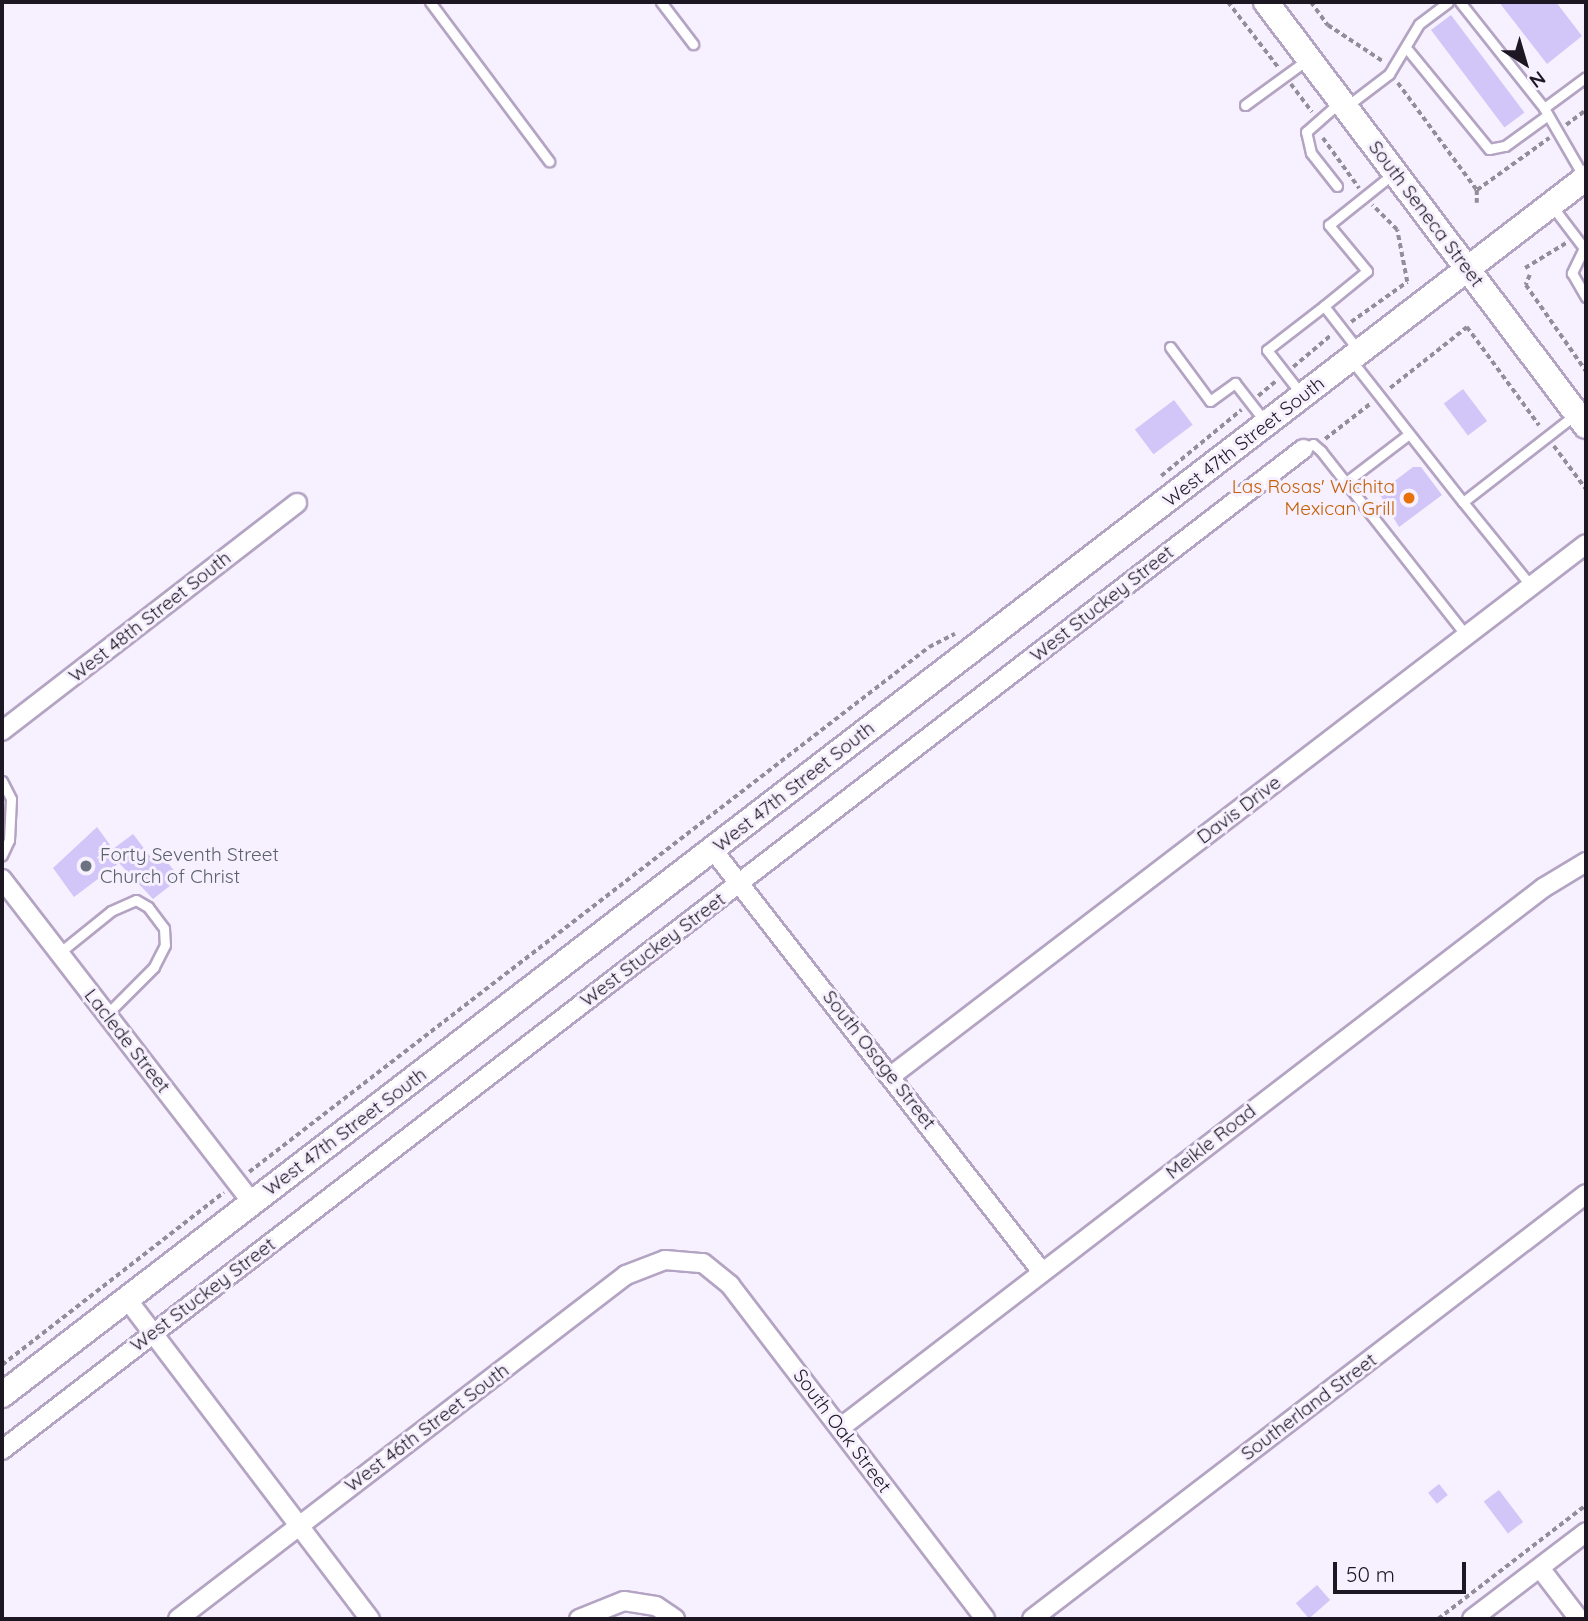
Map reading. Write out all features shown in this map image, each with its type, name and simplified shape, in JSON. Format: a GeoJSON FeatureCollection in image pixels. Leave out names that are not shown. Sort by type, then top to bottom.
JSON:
{"type":"FeatureCollection","features":[{"type":"Feature","properties":{"kind":"street","name":"South Seneca Street"},"geometry":{"type":"LineString","coordinates":[[1266,2],[1582,419]]}},
{"type":"Feature","properties":{"kind":"street","name":"West 47th Street South"},"geometry":{"type":"LineString","coordinates":[[2,1395],[1586,179]]}},
{"type":"Feature","properties":{"kind":"street","name":"West Stuckey Street"},"geometry":{"type":"LineString","coordinates":[[2,1450],[1303,449]]}},
{"type":"Feature","properties":{"kind":"street","name":"West 48th Street South"},"geometry":{"type":"LineString","coordinates":[[2,731],[297,503]]}},
{"type":"Feature","properties":{"kind":"street","name":"Davis Drive"},"geometry":{"type":"LineString","coordinates":[[891,1076],[1586,544]]}},
{"type":"Feature","properties":{"kind":"street","name":"South Osage Street"},"geometry":{"type":"LineString","coordinates":[[713,850],[1042,1272]]}},
{"type":"Feature","properties":{"kind":"street","name":"Meikle Road"},"geometry":{"type":"LineString","coordinates":[[840,1428],[1543,888],[1586,862]]}},
{"type":"Feature","properties":{"kind":"street","name":"Laclede Street"},"geometry":{"type":"LineString","coordinates":[[2,879],[252,1203]]}},
{"type":"Feature","properties":{"kind":"street","name":"Southerland Street"},"geometry":{"type":"LineString","coordinates":[[1032,1619],[1586,1194]]}},
{"type":"Feature","properties":{"kind":"street","name":"South Oak Street"},"geometry":{"type":"LineString","coordinates":[[687,1260],[703,1263],[730,1285],[985,1619]]}},
{"type":"Feature","properties":{"kind":"street","name":"West 46th Street South"},"geometry":{"type":"LineString","coordinates":[[178,1619],[626,1275],[646,1265],[687,1260]]}},
{"type":"Feature","properties":{"kind":"street"},"geometry":{"type":"LineString","coordinates":[[127,1299],[370,1619]]}},
{"type":"Feature","properties":{"kind":"street"},"geometry":{"type":"LineString","coordinates":[[1472,1619],[1586,1532]]}},
{"type":"Feature","properties":{"kind":"street"},"geometry":{"type":"LineString","coordinates":[[1540,1568],[1579,1619]]}},
{"type":"Feature","properties":{"kind":"street"},"geometry":{"type":"LineString","coordinates":[[579,1619],[624,1601],[656,1606],[676,1619]]}},
{"type":"Feature","properties":{"kind":"lane"},"geometry":{"type":"LineString","coordinates":[[430,2],[549,161]]}},
{"type":"Feature","properties":{"kind":"lane"},"geometry":{"type":"LineString","coordinates":[[662,2],[693,44]]}},
{"type":"Feature","properties":{"kind":"lane"},"geometry":{"type":"LineString","coordinates":[[1337,186],[1311,153],[1306,132],[1391,72],[1408,50],[1419,24],[1448,2]]}},
{"type":"Feature","properties":{"kind":"lane"},"geometry":{"type":"LineString","coordinates":[[1460,2],[1545,113],[1554,134],[1586,179]]}},
{"type":"Feature","properties":{"kind":"lane"},"geometry":{"type":"LineString","coordinates":[[1408,50],[1489,149],[1505,146],[1586,76]]}},
{"type":"Feature","properties":{"kind":"lane"},"geometry":{"type":"LineString","coordinates":[[1245,105],[1309,58]]}},
{"type":"Feature","properties":{"kind":"lane"},"geometry":{"type":"LineString","coordinates":[[1303,396],[1268,350],[1367,271],[1329,225],[1395,173]]}},
{"type":"Feature","properties":{"kind":"lane"},"geometry":{"type":"LineString","coordinates":[[1551,205],[1585,248],[1572,273],[1586,298]]}},
{"type":"Feature","properties":{"kind":"lane"},"geometry":{"type":"LineString","coordinates":[[1324,306],[1341,328],[1380,396],[1531,586]]}},
{"type":"Feature","properties":{"kind":"lane"},"geometry":{"type":"LineString","coordinates":[[1170,347],[1210,401],[1235,383],[1267,424]]}},
{"type":"Feature","properties":{"kind":"lane"},"geometry":{"type":"LineString","coordinates":[[1463,502],[1547,436],[1582,419]]}},
{"type":"Feature","properties":{"kind":"lane"},"geometry":{"type":"LineString","coordinates":[[1346,482],[1409,434]]}},
{"type":"Feature","properties":{"kind":"lane"},"geometry":{"type":"LineString","coordinates":[[1303,449],[1315,446],[1466,635]]}},
{"type":"Feature","properties":{"kind":"lane"},"geometry":{"type":"LineString","coordinates":[[2,781],[11,799],[11,821],[2,855]]}},
{"type":"Feature","properties":{"kind":"lane"},"geometry":{"type":"LineString","coordinates":[[59,953],[111,911],[136,900],[148,907],[164,928],[165,945],[154,967],[107,1015]]}},
{"type":"Feature","properties":{"kind":"path"},"geometry":{"type":"LineString","coordinates":[[1154,482],[1341,328],[1407,282],[1397,230],[1365,196],[1322,140],[1326,130],[1228,2]]}},
{"type":"Feature","properties":{"kind":"path"},"geometry":{"type":"LineString","coordinates":[[1311,2],[1328,25],[1391,72],[1477,190],[1477,203]]}},
{"type":"Feature","properties":{"kind":"path"},"geometry":{"type":"LineString","coordinates":[[1477,190],[1586,110]]}},
{"type":"Feature","properties":{"kind":"path"},"geometry":{"type":"LineString","coordinates":[[1525,268],[1576,238]]}},
{"type":"Feature","properties":{"kind":"path"},"geometry":{"type":"LineString","coordinates":[[1530,275],[1526,285],[1586,371]]}},
{"type":"Feature","properties":{"kind":"path"},"geometry":{"type":"LineString","coordinates":[[1325,439],[1467,327],[1586,489]]}},
{"type":"Feature","properties":{"kind":"path"},"geometry":{"type":"LineString","coordinates":[[2,1365],[929,647],[964,630]]}},
{"type":"Feature","properties":{"kind":"path"},"geometry":{"type":"LineString","coordinates":[[1438,1619],[1586,1505]]}},
{"type":"Feature","properties":{"kind":"building"},"geometry":{"type":"Polygon","coordinates":[[[1499,2],[1556,2],[1582,36],[1547,64],[1499,2]]]}},
{"type":"Feature","properties":{"kind":"building"},"geometry":{"type":"Polygon","coordinates":[[[1451,15],[1524,112],[1504,127],[1431,30],[1451,15]]]}},
{"type":"Feature","properties":{"kind":"building"},"geometry":{"type":"Polygon","coordinates":[[[1463,389],[1487,421],[1468,435],[1444,403],[1463,389]]]}},
{"type":"Feature","properties":{"kind":"building"},"geometry":{"type":"Polygon","coordinates":[[[1174,400],[1193,425],[1154,454],[1135,429],[1174,400]]]}},
{"type":"Feature","properties":{"kind":"building","name":"Las Rosas' Wichita Mexican Grill"},"geometry":{"type":"Polygon","coordinates":[[[1413,467],[1421,467],[1442,495],[1399,527],[1379,493],[1413,467]]]}},
{"type":"Feature","properties":{"kind":"building","name":"Forty Seventh Street Church of Christ"},"geometry":{"type":"Polygon","coordinates":[[[97,827],[113,849],[133,834],[156,864],[164,858],[180,878],[153,899],[119,863],[74,897],[53,868],[97,827]]]}},
{"type":"Feature","properties":{"kind":"building"},"geometry":{"type":"Polygon","coordinates":[[[1439,1484],[1448,1495],[1437,1504],[1428,1493],[1439,1484]]]}},
{"type":"Feature","properties":{"kind":"building"},"geometry":{"type":"Polygon","coordinates":[[[1499,1490],[1523,1522],[1508,1533],[1484,1501],[1499,1490]]]}},
{"type":"Feature","properties":{"kind":"building"},"geometry":{"type":"Polygon","coordinates":[[[1317,1585],[1330,1600],[1309,1618],[1296,1603],[1317,1585]]]}},
{"type":"Feature","properties":{"kind":"place","name":"Las Rosas' Wichita Mexican Grill"},"geometry":{"type":"Point","coordinates":[1409,498]}},
{"type":"Feature","properties":{"kind":"place","name":"Forty Seventh Street Church of Christ"},"geometry":{"type":"Point","coordinates":[86,866]}}]}
